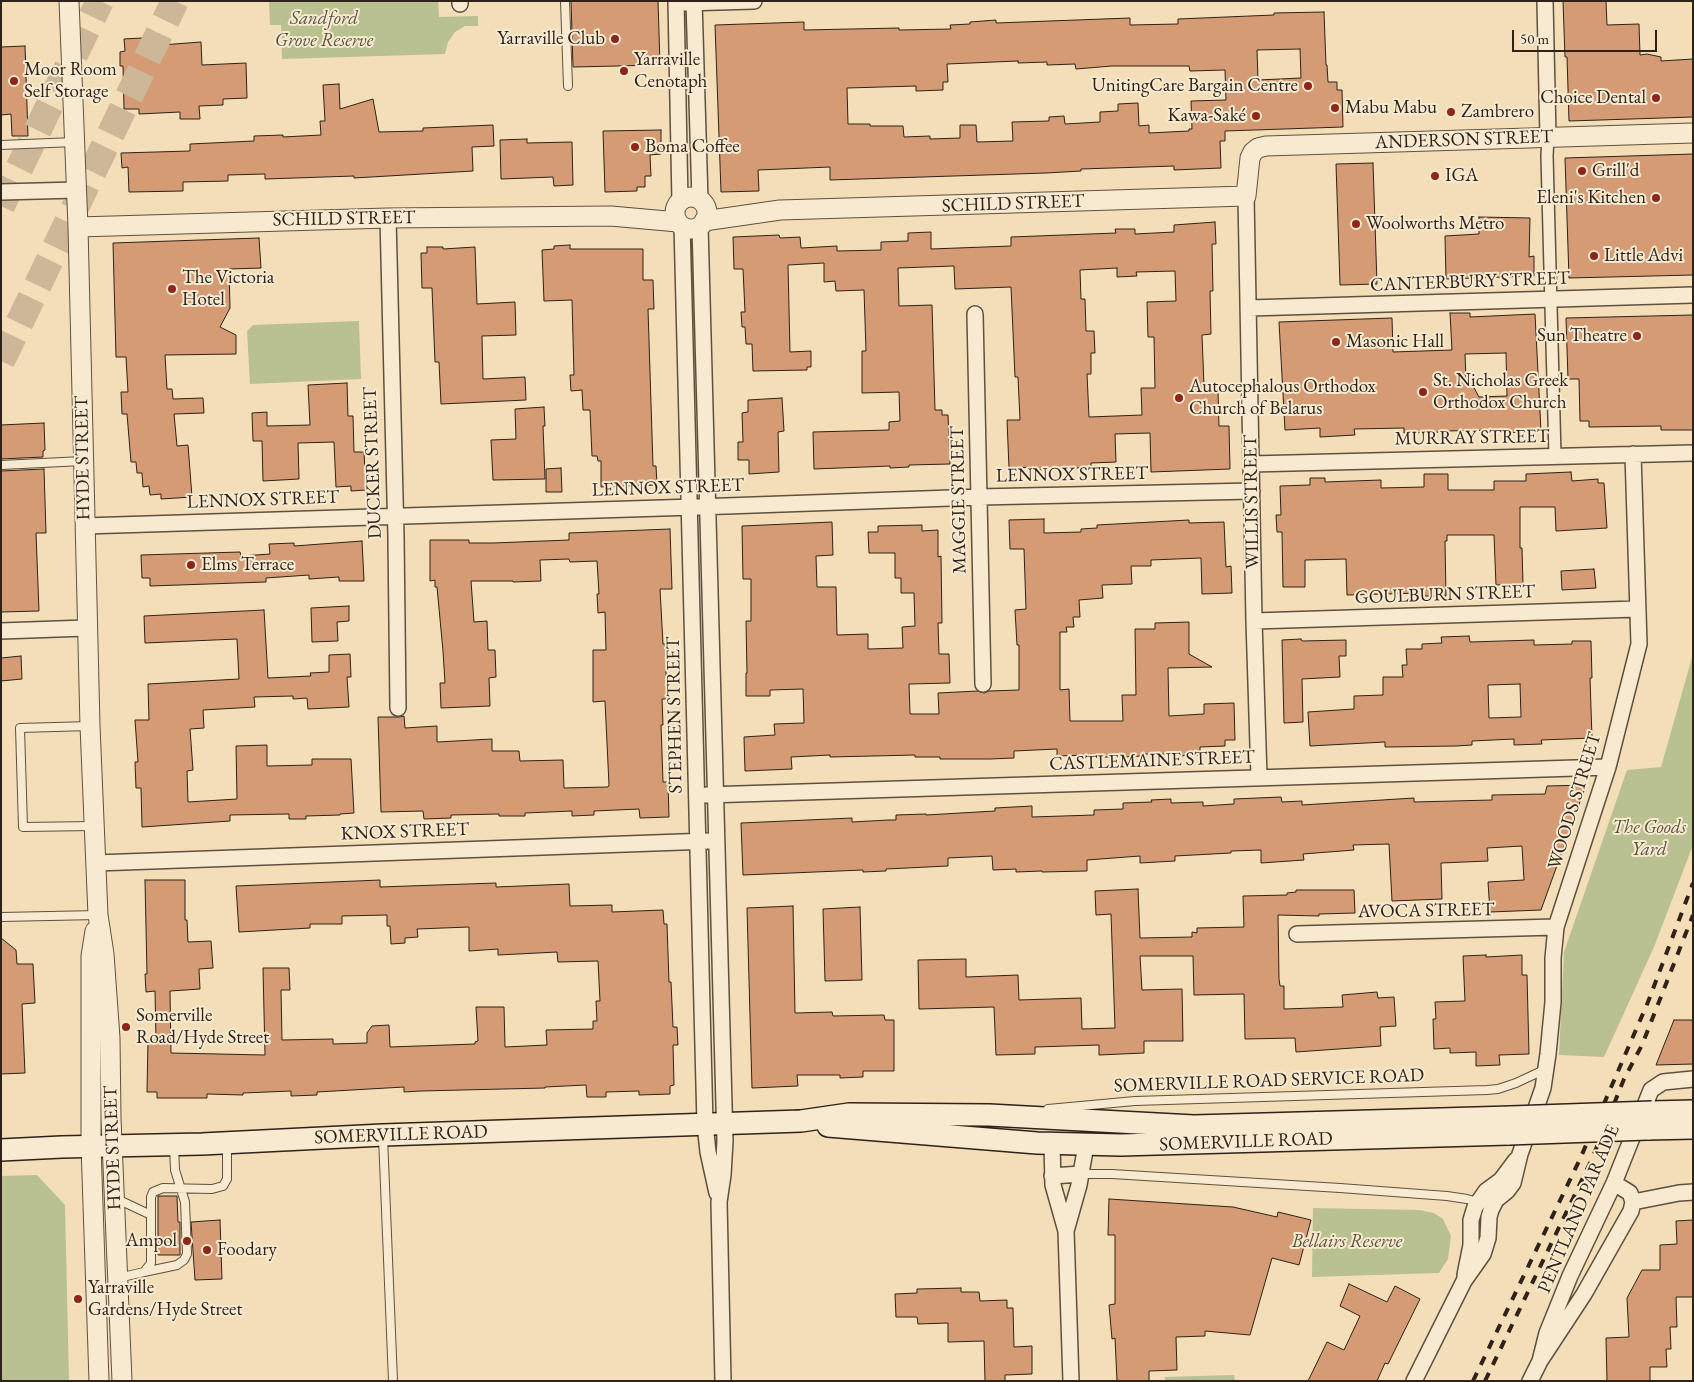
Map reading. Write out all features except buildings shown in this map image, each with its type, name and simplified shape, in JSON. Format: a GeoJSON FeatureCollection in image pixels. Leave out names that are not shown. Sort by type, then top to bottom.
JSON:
{"type":"FeatureCollection","features":[{"type":"Feature","properties":{"kind":"main road","name":"SOMERVILLE ROAD"},"geometry":{"type":"LineString","coordinates":[[1649,1121],[1693,1111]]}},
{"type":"Feature","properties":{"kind":"main road","name":"SOMERVILLE ROAD"},"geometry":{"type":"LineString","coordinates":[[1,1150],[800,1121],[849,1114],[989,1115],[1158,1125],[1233,1126],[1510,1125],[1649,1121],[1693,1128]]}},
{"type":"Feature","properties":{"kind":"main road"},"geometry":{"type":"LineString","coordinates":[[1052,1144],[1071,1120],[1086,1144]]}},
{"type":"Feature","properties":{"kind":"main road","name":"SOMERVILLE ROAD"},"geometry":{"type":"LineString","coordinates":[[800,1121],[865,1130],[1052,1144],[1160,1144],[1510,1125]]}},
{"type":"Feature","properties":{"kind":"street","name":"HYDE STREET"},"geometry":{"type":"LineString","coordinates":[[69,1],[78,227],[86,628],[98,915],[104,954],[110,1038],[122,1381]]}},
{"type":"Feature","properties":{"kind":"street"},"geometry":{"type":"LineString","coordinates":[[676,2],[754,1]]}},
{"type":"Feature","properties":{"kind":"street"},"geometry":{"type":"LineString","coordinates":[[1545,1],[1555,456]]}},
{"type":"Feature","properties":{"kind":"street","name":"STEPHEN STREET"},"geometry":{"type":"LineString","coordinates":[[676,2],[707,506],[716,841],[714,1124],[711,1166],[719,1202],[723,1381]]}},
{"type":"Feature","properties":{"kind":"street","name":"STEPHEN STREET"},"geometry":{"type":"LineString","coordinates":[[694,2],[690,213],[690,507],[697,795],[714,1124]]}},
{"type":"Feature","properties":{"kind":"street","name":"ANDERSON STREET"},"geometry":{"type":"LineString","coordinates":[[1248,167],[1253,152],[1258,148],[1266,146],[1693,133]]}},
{"type":"Feature","properties":{"kind":"street","name":"WILLIS STREET"},"geometry":{"type":"LineString","coordinates":[[1248,167],[1246,196],[1254,621],[1259,777]]}},
{"type":"Feature","properties":{"kind":"street"},"geometry":{"type":"LineString","coordinates":[[1,192],[76,190]]}},
{"type":"Feature","properties":{"kind":"street","name":"SCHILD STREET"},"geometry":{"type":"LineString","coordinates":[[78,227],[388,218],[611,216],[640,210],[690,213],[1246,196]]}},
{"type":"Feature","properties":{"kind":"street","name":"DUCKER STREET"},"geometry":{"type":"LineString","coordinates":[[388,218],[398,708]]}},
{"type":"Feature","properties":{"kind":"street","name":"CANTERBURY STREET"},"geometry":{"type":"LineString","coordinates":[[1249,308],[1693,296]]}},
{"type":"Feature","properties":{"kind":"street","name":"MAGGIE STREET"},"geometry":{"type":"LineString","coordinates":[[975,314],[984,684]]}},
{"type":"Feature","properties":{"kind":"street","name":"MURRAY STREET"},"geometry":{"type":"LineString","coordinates":[[1252,464],[1693,453]]}},
{"type":"Feature","properties":{"kind":"street","name":"WOODS STREET"},"geometry":{"type":"LineString","coordinates":[[1485,1205],[1496,1200],[1512,1185],[1520,1154],[1543,1088],[1553,1002],[1556,928],[1608,767],[1638,644],[1633,454]]}},
{"type":"Feature","properties":{"kind":"street","name":"LENNOX STREET"},"geometry":{"type":"LineString","coordinates":[[84,526],[979,497],[1252,491]]}},
{"type":"Feature","properties":{"kind":"street","name":"GOULBURN STREET"},"geometry":{"type":"LineString","coordinates":[[1254,621],[1638,608]]}},
{"type":"Feature","properties":{"kind":"street"},"geometry":{"type":"LineString","coordinates":[[1,631],[86,628]]}},
{"type":"Feature","properties":{"kind":"street","name":"CASTLEMAINE STREET"},"geometry":{"type":"LineString","coordinates":[[697,795],[1608,767]]}},
{"type":"Feature","properties":{"kind":"street","name":"KNOX STREET"},"geometry":{"type":"LineString","coordinates":[[96,863],[716,841]]}},
{"type":"Feature","properties":{"kind":"street","name":"HYDE STREET"},"geometry":{"type":"LineString","coordinates":[[98,915],[91,956],[91,1146],[99,1381]]}},
{"type":"Feature","properties":{"kind":"street","name":"AVOCA STREET"},"geometry":{"type":"LineString","coordinates":[[1297,934],[1556,928]]}},
{"type":"Feature","properties":{"kind":"street","name":"PENTLAND PARADE"},"geometry":{"type":"LineString","coordinates":[[1540,1361],[1547,1333],[1570,1276],[1614,1184],[1650,1092],[1655,1086],[1666,1081],[1693,1079]]}},
{"type":"Feature","properties":{"kind":"street"},"geometry":{"type":"LineString","coordinates":[[1052,1144],[1052,1176],[1056,1199],[1066,1230],[1071,1381]]}},
{"type":"Feature","properties":{"kind":"street"},"geometry":{"type":"LineString","coordinates":[[1066,1230],[1081,1174],[1086,1144]]}},
{"type":"Feature","properties":{"kind":"street"},"geometry":{"type":"LineString","coordinates":[[1052,1176],[1081,1174]]}},
{"type":"Feature","properties":{"kind":"street"},"geometry":{"type":"LineString","coordinates":[[1614,1184],[1630,1193],[1633,1202],[1693,1192]]}},
{"type":"Feature","properties":{"kind":"street","name":"PENTLAND PARADE"},"geometry":{"type":"LineString","coordinates":[[1530,1381],[1540,1361],[1584,1294],[1630,1214],[1633,1202]]}},
{"type":"Feature","properties":{"kind":"street"},"geometry":{"type":"LineString","coordinates":[[1414,1381],[1464,1281],[1484,1251],[1488,1238],[1489,1217],[1485,1205]]}},
{"type":"Feature","properties":{"kind":"lane"},"geometry":{"type":"LineString","coordinates":[[565,1],[568,86]]}},
{"type":"Feature","properties":{"kind":"lane"},"geometry":{"type":"LineString","coordinates":[[1,145],[75,142]]}},
{"type":"Feature","properties":{"kind":"lane"},"geometry":{"type":"LineString","coordinates":[[1,465],[83,461]]}},
{"type":"Feature","properties":{"kind":"lane"},"geometry":{"type":"LineString","coordinates":[[90,726],[20,728],[23,827],[94,826]]}},
{"type":"Feature","properties":{"kind":"lane"},"geometry":{"type":"LineString","coordinates":[[1,917],[98,915]]}},
{"type":"Feature","properties":{"kind":"lane","name":"SOMERVILLE ROAD SERVICE ROAD"},"geometry":{"type":"LineString","coordinates":[[989,1115],[1110,1103],[1487,1090],[1498,1089],[1516,1083],[1546,1069]]}},
{"type":"Feature","properties":{"kind":"lane"},"geometry":{"type":"LineString","coordinates":[[1071,1120],[1072,1115],[1077,1110],[1092,1105],[1110,1103]]}},
{"type":"Feature","properties":{"kind":"lane"},"geometry":{"type":"LineString","coordinates":[[383,1135],[393,1381]]}},
{"type":"Feature","properties":{"kind":"lane"},"geometry":{"type":"LineString","coordinates":[[144,1272],[151,1263],[151,1197],[153,1192],[163,1188],[212,1189],[223,1186],[227,1179],[227,1143]]}},
{"type":"Feature","properties":{"kind":"lane"},"geometry":{"type":"LineString","coordinates":[[118,1278],[177,1265],[184,1260],[187,1254],[185,1202],[174,1168],[174,1144]]}},
{"type":"Feature","properties":{"kind":"lane"},"geometry":{"type":"LineString","coordinates":[[1081,1174],[1112,1174],[1447,1196],[1467,1199],[1485,1205]]}},
{"type":"Feature","properties":{"kind":"lane"},"geometry":{"type":"LineString","coordinates":[[115,1198],[152,1215]]}},
{"type":"Feature","properties":{"kind":"green space","name":"Sandford Grove Reserve"},"geometry":{"type":"Polygon","coordinates":[[[269,1],[438,1],[439,17],[478,16],[478,26],[465,26],[455,32],[448,42],[445,54],[282,59],[281,25],[270,25],[269,1]]]}},
{"type":"Feature","properties":{"kind":"green space"},"geometry":{"type":"Polygon","coordinates":[[[359,321],[361,379],[250,384],[247,331],[253,325],[359,321]]]}},
{"type":"Feature","properties":{"kind":"green space","name":"The Goods Yard"},"geometry":{"type":"Polygon","coordinates":[[[1693,654],[1693,845],[1654,947],[1604,1057],[1559,1055],[1564,952],[1627,770],[1661,767],[1693,654]]]}},
{"type":"Feature","properties":{"kind":"green space"},"geometry":{"type":"Polygon","coordinates":[[[37,1175],[65,1205],[69,1381],[1,1381],[1,1176],[37,1175]]]}},
{"type":"Feature","properties":{"kind":"green space","name":"Bellairs Reserve"},"geometry":{"type":"Polygon","coordinates":[[[1313,1208],[1419,1210],[1434,1213],[1443,1219],[1451,1236],[1448,1259],[1439,1273],[1312,1277],[1313,1208]]]}},
{"type":"Feature","properties":{"kind":"green space"},"geometry":{"type":"Polygon","coordinates":[[[1234,1375],[1235,1381],[1165,1381],[1165,1377],[1234,1375]]]}},
{"type":"Feature","properties":{"kind":"tunnel"},"geometry":{"type":"LineString","coordinates":[[1,206],[100,1]]}},
{"type":"Feature","properties":{"kind":"tunnel"},"geometry":{"type":"LineString","coordinates":[[1,361],[175,1]]}},
{"type":"Feature","properties":{"kind":"railway"},"geometry":{"type":"LineString","coordinates":[[1473,1381],[1580,1159],[1648,1002],[1693,883]]}},
{"type":"Feature","properties":{"kind":"railway"},"geometry":{"type":"LineString","coordinates":[[1485,1381],[1592,1159],[1624,1079],[1642,1045],[1693,915]]}},
{"type":"Feature","properties":{"kind":"place","name":"Yarraville Club"},"geometry":{"type":"Point","coordinates":[615,39]}},
{"type":"Feature","properties":{"kind":"place","name":"Yarraville Cenotaph"},"geometry":{"type":"Point","coordinates":[624,71]}},
{"type":"Feature","properties":{"kind":"place","name":"Moor Room Self Storage"},"geometry":{"type":"Point","coordinates":[14,81]}},
{"type":"Feature","properties":{"kind":"place","name":"UnitingCare Bargain Centre"},"geometry":{"type":"Point","coordinates":[1308,86]}},
{"type":"Feature","properties":{"kind":"place","name":"Choice Dental"},"geometry":{"type":"Point","coordinates":[1656,98]}},
{"type":"Feature","properties":{"kind":"place","name":"Mabu Mabu"},"geometry":{"type":"Point","coordinates":[1335,108]}},
{"type":"Feature","properties":{"kind":"place","name":"Zambrero"},"geometry":{"type":"Point","coordinates":[1451,112]}},
{"type":"Feature","properties":{"kind":"place","name":"Kawa-Saké"},"geometry":{"type":"Point","coordinates":[1256,116]}},
{"type":"Feature","properties":{"kind":"place","name":"Boma Coffee"},"geometry":{"type":"Point","coordinates":[635,147]}},
{"type":"Feature","properties":{"kind":"place","name":"Grill'd"},"geometry":{"type":"Point","coordinates":[1582,171]}},
{"type":"Feature","properties":{"kind":"place","name":"IGA"},"geometry":{"type":"Point","coordinates":[1435,176]}},
{"type":"Feature","properties":{"kind":"place","name":"Eleni's Kitchen"},"geometry":{"type":"Point","coordinates":[1656,198]}},
{"type":"Feature","properties":{"kind":"place","name":"Woolworths Metro"},"geometry":{"type":"Point","coordinates":[1356,224]}},
{"type":"Feature","properties":{"kind":"place","name":"Little Advi"},"geometry":{"type":"Point","coordinates":[1594,256]}},
{"type":"Feature","properties":{"kind":"place","name":"The Victoria Hotel"},"geometry":{"type":"Point","coordinates":[172,289]}},
{"type":"Feature","properties":{"kind":"place","name":"Sun Theatre"},"geometry":{"type":"Point","coordinates":[1637,336]}},
{"type":"Feature","properties":{"kind":"place","name":"Masonic Hall"},"geometry":{"type":"Point","coordinates":[1336,342]}},
{"type":"Feature","properties":{"kind":"place","name":"St. Nicholas Greek Orthodox Church"},"geometry":{"type":"Point","coordinates":[1423,392]}},
{"type":"Feature","properties":{"kind":"place","name":"Autocephalous Orthodox Church of Belarus"},"geometry":{"type":"Point","coordinates":[1179,398]}},
{"type":"Feature","properties":{"kind":"place","name":"Elms Terrace"},"geometry":{"type":"Point","coordinates":[191,565]}},
{"type":"Feature","properties":{"kind":"place","name":"Somerville Road/Hyde Street"},"geometry":{"type":"Point","coordinates":[126,1027]}},
{"type":"Feature","properties":{"kind":"place","name":"Ampol"},"geometry":{"type":"Point","coordinates":[187,1241]}},
{"type":"Feature","properties":{"kind":"place","name":"Foodary"},"geometry":{"type":"Point","coordinates":[207,1250]}},
{"type":"Feature","properties":{"kind":"place","name":"Yarraville Gardens/Hyde Street"},"geometry":{"type":"Point","coordinates":[78,1299]}}]}
